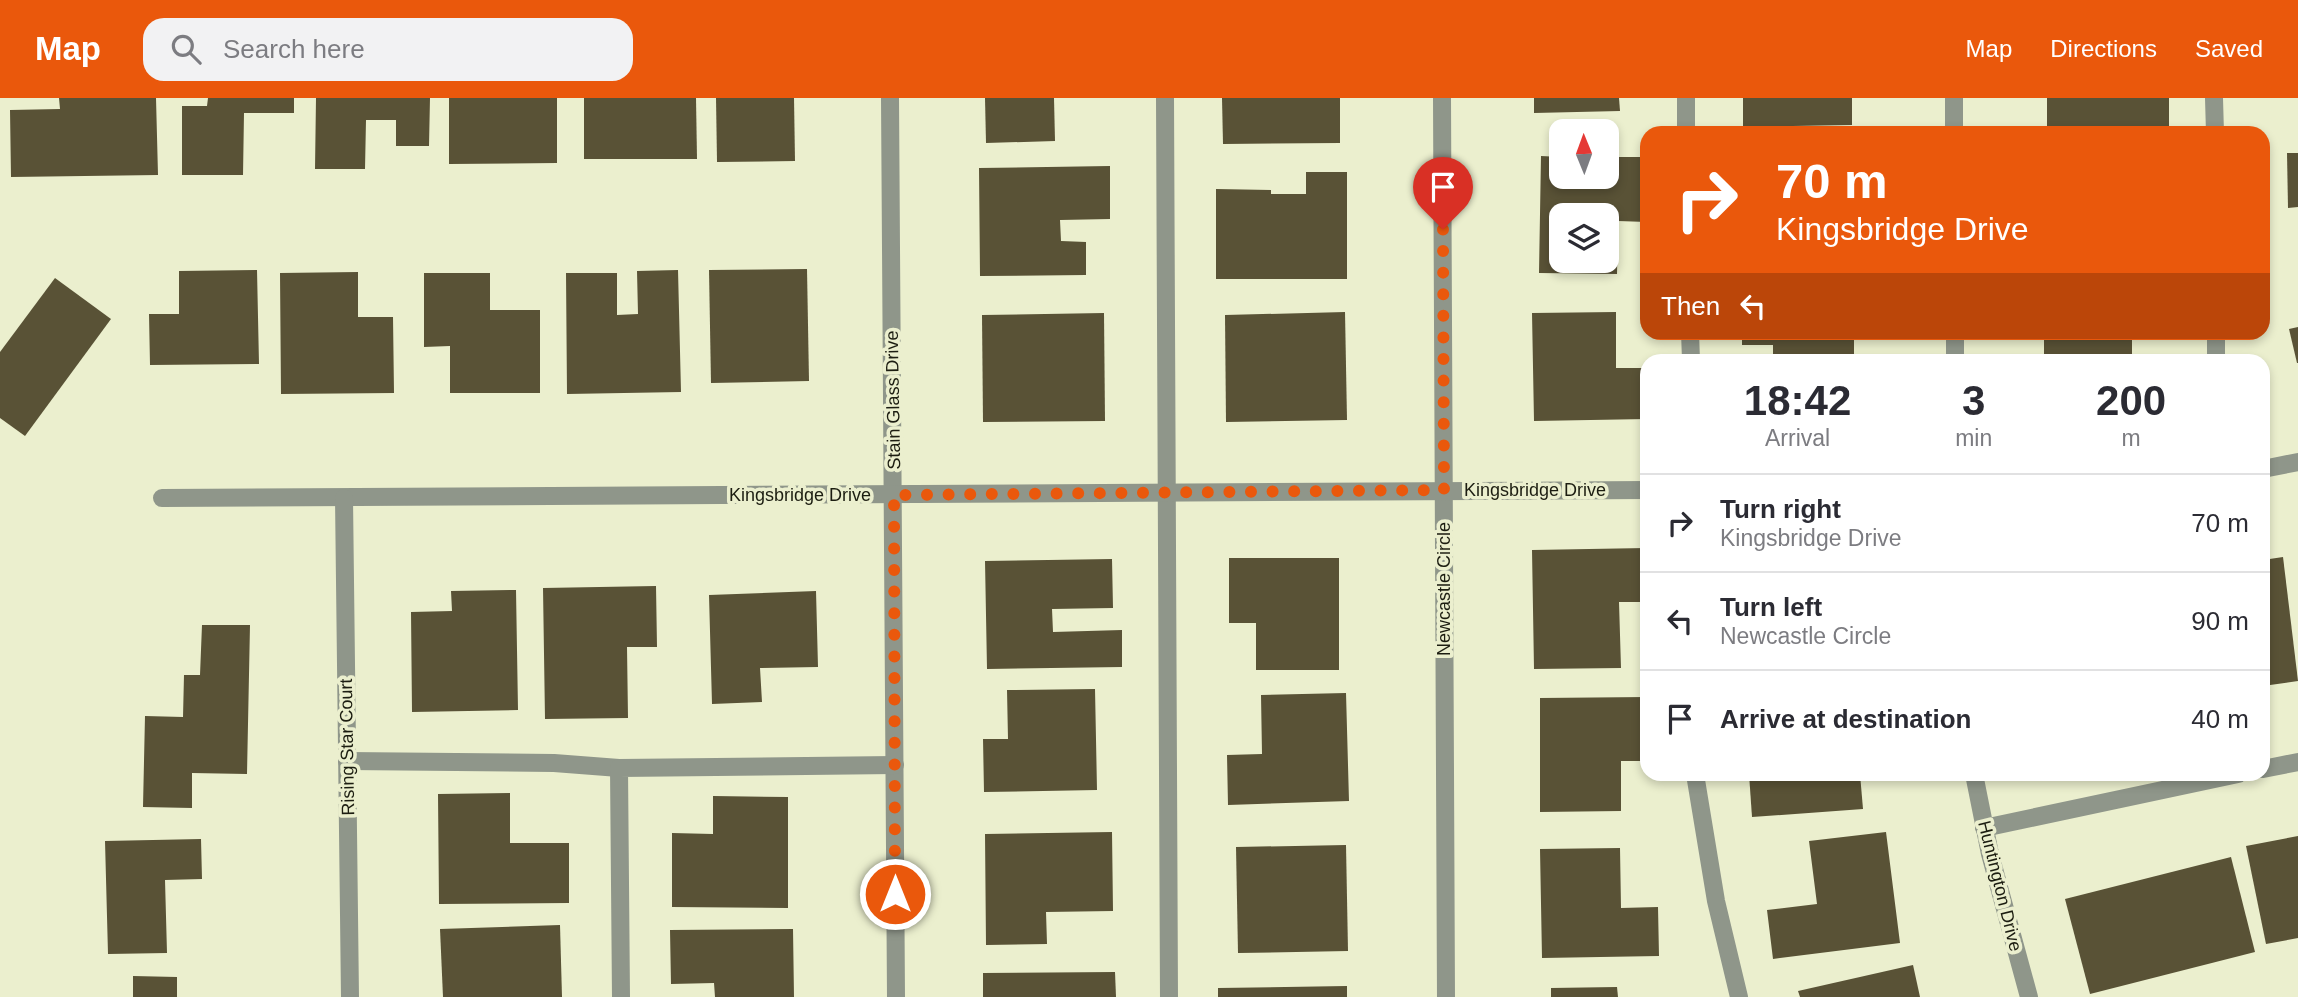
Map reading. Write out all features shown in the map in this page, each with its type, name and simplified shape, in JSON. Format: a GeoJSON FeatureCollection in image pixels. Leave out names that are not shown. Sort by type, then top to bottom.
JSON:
{"type":"FeatureCollection","features":[{"type":"Feature","properties":{"kind":"street","name":"Stain Glass Drive"},"geometry":{"type":"LineString","coordinates":[[890,98],[896,997]]}},
{"type":"Feature","properties":{"kind":"street"},"geometry":{"type":"LineString","coordinates":[[1165,98],[1169,997]]}},
{"type":"Feature","properties":{"kind":"street","name":"Newcastle Circle"},"geometry":{"type":"LineString","coordinates":[[1442,98],[1446,997]]}},
{"type":"Feature","properties":{"kind":"street"},"geometry":{"type":"LineString","coordinates":[[1686,98],[1686,126]]}},
{"type":"Feature","properties":{"kind":"street"},"geometry":{"type":"LineString","coordinates":[[1954,98],[1954,126]]}},
{"type":"Feature","properties":{"kind":"street"},"geometry":{"type":"LineString","coordinates":[[2214,98],[2215,126]]}},
{"type":"Feature","properties":{"kind":"street"},"geometry":{"type":"LineString","coordinates":[[2270,467],[2298,462]]}},
{"type":"Feature","properties":{"kind":"street","name":"Kingsbridge Drive"},"geometry":{"type":"LineString","coordinates":[[162,498],[1640,490]]}},
{"type":"Feature","properties":{"kind":"street","name":"Rising Star Court"},"geometry":{"type":"LineString","coordinates":[[344,498],[350,997]]}},
{"type":"Feature","properties":{"kind":"street"},"geometry":{"type":"LineString","coordinates":[[347,761],[554,763],[619,768],[895,765]]}},
{"type":"Feature","properties":{"kind":"street"},"geometry":{"type":"LineString","coordinates":[[2270,768],[2298,762]]}},
{"type":"Feature","properties":{"kind":"street"},"geometry":{"type":"LineString","coordinates":[[619,768],[621,997]]}},
{"type":"Feature","properties":{"kind":"street"},"geometry":{"type":"LineString","coordinates":[[1696,781],[1716,901],[1740,997]]}},
{"type":"Feature","properties":{"kind":"street","name":"Huntington Drive"},"geometry":{"type":"LineString","coordinates":[[1974,781],[1984,828],[2029,997]]}},
{"type":"Feature","properties":{"kind":"street"},"geometry":{"type":"LineString","coordinates":[[1984,828],[2205,781]]}},
{"type":"Feature","properties":{"kind":"building"},"geometry":{"type":"Polygon","coordinates":[[[59,98],[156,98],[158,175],[11,177],[10,110],[60,109],[59,98]]]}},
{"type":"Feature","properties":{"kind":"building"},"geometry":{"type":"Polygon","coordinates":[[[208,98],[294,98],[294,113],[244,113],[243,175],[182,175],[182,106],[207,106],[208,98]]]}},
{"type":"Feature","properties":{"kind":"building"},"geometry":{"type":"Polygon","coordinates":[[[316,98],[430,98],[429,146],[396,146],[396,120],[366,120],[365,169],[315,169],[316,98]]]}},
{"type":"Feature","properties":{"kind":"building"},"geometry":{"type":"Polygon","coordinates":[[[449,98],[557,98],[557,163],[449,164],[449,98]]]}},
{"type":"Feature","properties":{"kind":"building"},"geometry":{"type":"Polygon","coordinates":[[[584,98],[696,98],[697,159],[584,159],[584,98]]]}},
{"type":"Feature","properties":{"kind":"building"},"geometry":{"type":"Polygon","coordinates":[[[716,98],[794,98],[795,161],[717,162],[716,98]]]}},
{"type":"Feature","properties":{"kind":"building"},"geometry":{"type":"Polygon","coordinates":[[[985,98],[1054,98],[1055,141],[986,143],[985,98]]]}},
{"type":"Feature","properties":{"kind":"building"},"geometry":{"type":"Polygon","coordinates":[[[1222,98],[1340,98],[1340,143],[1223,144],[1222,98]]]}},
{"type":"Feature","properties":{"kind":"building"},"geometry":{"type":"Polygon","coordinates":[[[1534,98],[1619,98],[1620,111],[1534,113],[1534,98]]]}},
{"type":"Feature","properties":{"kind":"building"},"geometry":{"type":"Polygon","coordinates":[[[1743,98],[1852,98],[1852,125],[1743,126],[1743,98]]]}},
{"type":"Feature","properties":{"kind":"building"},"geometry":{"type":"Polygon","coordinates":[[[2047,98],[2169,98],[2169,126],[2047,126],[2047,98]]]}},
{"type":"Feature","properties":{"kind":"building"},"geometry":{"type":"Polygon","coordinates":[[[2287,153],[2298,153],[2298,207],[2288,208],[2287,153]]]}},
{"type":"Feature","properties":{"kind":"building"},"geometry":{"type":"Polygon","coordinates":[[[1541,156],[1549,156],[1549,189],[1619,189],[1619,157],[1640,157],[1640,222],[1619,221],[1619,203],[1549,203],[1549,273],[1617,274],[1539,273],[1541,156]]]}},
{"type":"Feature","properties":{"kind":"building"},"geometry":{"type":"Polygon","coordinates":[[[1110,166],[1110,219],[1060,220],[1061,241],[1086,242],[1086,275],[980,276],[979,168],[1110,166]]]}},
{"type":"Feature","properties":{"kind":"building"},"geometry":{"type":"Polygon","coordinates":[[[1306,172],[1347,172],[1347,279],[1216,279],[1216,189],[1306,194],[1306,172]]]}},
{"type":"Feature","properties":{"kind":"building"},"geometry":{"type":"Polygon","coordinates":[[[807,269],[809,381],[711,383],[709,270],[807,269]]]}},
{"type":"Feature","properties":{"kind":"building"},"geometry":{"type":"Polygon","coordinates":[[[257,270],[259,364],[150,365],[149,314],[179,314],[179,271],[257,270]]]}},
{"type":"Feature","properties":{"kind":"building"},"geometry":{"type":"Polygon","coordinates":[[[678,270],[681,392],[567,394],[566,273],[617,273],[617,315],[638,314],[637,271],[678,270]]]}},
{"type":"Feature","properties":{"kind":"building"},"geometry":{"type":"Polygon","coordinates":[[[358,272],[358,317],[393,317],[394,393],[281,394],[280,273],[358,272]]]}},
{"type":"Feature","properties":{"kind":"building"},"geometry":{"type":"Polygon","coordinates":[[[424,273],[490,273],[490,310],[540,310],[540,393],[450,393],[450,346],[424,347],[424,273]]]}},
{"type":"Feature","properties":{"kind":"building"},"geometry":{"type":"Polygon","coordinates":[[[55,278],[111,319],[25,436],[0,418],[0,352],[55,278]]]}},
{"type":"Feature","properties":{"kind":"building"},"geometry":{"type":"Polygon","coordinates":[[[1345,312],[1347,420],[1226,422],[1225,315],[1345,312]]]}},
{"type":"Feature","properties":{"kind":"building"},"geometry":{"type":"Polygon","coordinates":[[[1616,312],[1616,368],[1640,368],[1640,419],[1534,421],[1532,313],[1616,312]]]}},
{"type":"Feature","properties":{"kind":"building"},"geometry":{"type":"Polygon","coordinates":[[[1104,313],[1105,421],[983,422],[982,315],[1104,313]]]}},
{"type":"Feature","properties":{"kind":"building"},"geometry":{"type":"Polygon","coordinates":[[[2298,327],[2298,363],[2297,363],[2289,329],[2298,327]]]}},
{"type":"Feature","properties":{"kind":"building"},"geometry":{"type":"Polygon","coordinates":[[[1742,340],[1854,340],[1854,354],[1773,354],[1773,345],[1742,345],[1742,340]]]}},
{"type":"Feature","properties":{"kind":"building"},"geometry":{"type":"Polygon","coordinates":[[[2044,340],[2132,340],[2132,354],[2044,354],[2044,340]]]}},
{"type":"Feature","properties":{"kind":"building"},"geometry":{"type":"Polygon","coordinates":[[[1640,548],[1640,602],[1619,602],[1621,668],[1534,669],[1532,550],[1640,548]]]}},
{"type":"Feature","properties":{"kind":"building"},"geometry":{"type":"Polygon","coordinates":[[[2283,557],[2298,681],[2270,685],[2270,559],[2283,557]]]}},
{"type":"Feature","properties":{"kind":"building"},"geometry":{"type":"Polygon","coordinates":[[[1229,558],[1339,558],[1339,670],[1256,670],[1256,623],[1229,623],[1229,558]]]}},
{"type":"Feature","properties":{"kind":"building"},"geometry":{"type":"Polygon","coordinates":[[[1112,559],[1113,608],[1052,609],[1053,632],[1122,630],[1122,667],[987,669],[985,561],[1112,559]]]}},
{"type":"Feature","properties":{"kind":"building"},"geometry":{"type":"Polygon","coordinates":[[[656,586],[657,647],[627,647],[628,718],[545,719],[543,588],[656,586]]]}},
{"type":"Feature","properties":{"kind":"building"},"geometry":{"type":"Polygon","coordinates":[[[516,590],[518,710],[412,712],[411,612],[452,611],[451,591],[516,590]]]}},
{"type":"Feature","properties":{"kind":"building"},"geometry":{"type":"Polygon","coordinates":[[[816,591],[818,667],[760,668],[762,702],[712,704],[709,595],[816,591]]]}},
{"type":"Feature","properties":{"kind":"building"},"geometry":{"type":"Polygon","coordinates":[[[202,625],[250,625],[247,774],[192,773],[192,808],[143,807],[145,716],[183,717],[184,675],[200,675],[202,625]]]}},
{"type":"Feature","properties":{"kind":"building"},"geometry":{"type":"Polygon","coordinates":[[[1095,689],[1097,790],[984,792],[983,739],[1008,739],[1007,690],[1095,689]]]}},
{"type":"Feature","properties":{"kind":"building"},"geometry":{"type":"Polygon","coordinates":[[[1346,693],[1349,801],[1228,805],[1227,755],[1262,754],[1261,695],[1346,693]]]}},
{"type":"Feature","properties":{"kind":"building"},"geometry":{"type":"Polygon","coordinates":[[[1640,697],[1640,761],[1621,761],[1621,811],[1540,812],[1540,698],[1640,697]]]}},
{"type":"Feature","properties":{"kind":"building"},"geometry":{"type":"Polygon","coordinates":[[[1749,781],[1861,781],[1863,809],[1752,817],[1749,781]]]}},
{"type":"Feature","properties":{"kind":"building"},"geometry":{"type":"Polygon","coordinates":[[[510,793],[510,843],[569,843],[569,903],[439,904],[438,794],[510,793]]]}},
{"type":"Feature","properties":{"kind":"building"},"geometry":{"type":"Polygon","coordinates":[[[713,796],[788,797],[788,908],[672,907],[672,833],[713,834],[713,796]]]}},
{"type":"Feature","properties":{"kind":"building"},"geometry":{"type":"Polygon","coordinates":[[[1112,832],[1113,911],[1046,912],[1047,944],[986,945],[985,834],[1112,832]]]}},
{"type":"Feature","properties":{"kind":"building"},"geometry":{"type":"Polygon","coordinates":[[[1886,832],[1900,943],[1773,959],[1767,910],[1817,904],[1809,841],[1886,832]]]}},
{"type":"Feature","properties":{"kind":"building"},"geometry":{"type":"Polygon","coordinates":[[[2298,836],[2298,938],[2266,944],[2246,846],[2298,836]]]}},
{"type":"Feature","properties":{"kind":"building"},"geometry":{"type":"Polygon","coordinates":[[[201,839],[202,879],[165,880],[167,953],[108,954],[105,841],[201,839]]]}},
{"type":"Feature","properties":{"kind":"building"},"geometry":{"type":"Polygon","coordinates":[[[1346,845],[1348,951],[1238,953],[1236,847],[1346,845]]]}},
{"type":"Feature","properties":{"kind":"building"},"geometry":{"type":"Polygon","coordinates":[[[1620,848],[1621,908],[1658,907],[1659,956],[1542,958],[1540,849],[1620,848]]]}},
{"type":"Feature","properties":{"kind":"building"},"geometry":{"type":"Polygon","coordinates":[[[2231,857],[2255,952],[2090,994],[2065,899],[2231,857]]]}},
{"type":"Feature","properties":{"kind":"building"},"geometry":{"type":"Polygon","coordinates":[[[560,925],[562,997],[443,997],[440,929],[560,925]]]}},
{"type":"Feature","properties":{"kind":"building"},"geometry":{"type":"Polygon","coordinates":[[[793,929],[794,997],[715,997],[714,983],[671,984],[670,930],[793,929]]]}},
{"type":"Feature","properties":{"kind":"building"},"geometry":{"type":"Polygon","coordinates":[[[1913,965],[1920,997],[1800,997],[1798,991],[1913,965]]]}},
{"type":"Feature","properties":{"kind":"building"},"geometry":{"type":"Polygon","coordinates":[[[1115,972],[1116,997],[983,997],[983,973],[1115,972]]]}},
{"type":"Feature","properties":{"kind":"building"},"geometry":{"type":"Polygon","coordinates":[[[133,976],[177,977],[177,997],[133,997],[133,976]]]}},
{"type":"Feature","properties":{"kind":"building"},"geometry":{"type":"Polygon","coordinates":[[[1347,986],[1347,997],[1218,997],[1218,988],[1347,986]]]}},
{"type":"Feature","properties":{"kind":"building"},"geometry":{"type":"Polygon","coordinates":[[[1617,987],[1618,997],[1551,997],[1551,988],[1617,987]]]}},
{"type":"Feature","properties":{"kind":"route"},"geometry":{"type":"LineString","coordinates":[[895,894],[894,495],[1444,490],[1443,229]]}}]}
